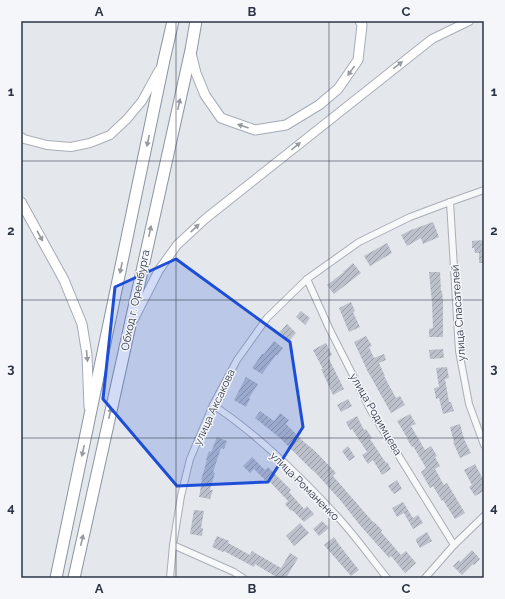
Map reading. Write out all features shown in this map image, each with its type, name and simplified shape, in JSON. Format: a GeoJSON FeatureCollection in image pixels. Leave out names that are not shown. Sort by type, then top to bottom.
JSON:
{"type":"FeatureCollection","features":[{"type":"Feature","properties":{"kind":"highway","name":"Обход г. Оренбурга"},"geometry":{"type":"LineString","coordinates":[[56,578],[173,21]]}},
{"type":"Feature","properties":{"kind":"highway","name":"Обход г. Оренбурга"},"geometry":{"type":"LineString","coordinates":[[74,578],[191,50],[196,21]]}},
{"type":"Feature","properties":{"kind":"main road"},"geometry":{"type":"LineString","coordinates":[[191,50],[196,74],[205,95],[221,118],[255,130],[286,125],[319,105],[338,89],[358,60],[362,25],[360,21]]}},
{"type":"Feature","properties":{"kind":"main road"},"geometry":{"type":"LineString","coordinates":[[129,330],[159,270],[177,245],[205,219],[432,39],[469,21]]}},
{"type":"Feature","properties":{"kind":"main road"},"geometry":{"type":"LineString","coordinates":[[21,137],[47,146],[71,147],[90,143],[110,135],[127,119],[142,101],[164,60]]}},
{"type":"Feature","properties":{"kind":"main road"},"geometry":{"type":"LineString","coordinates":[[21,202],[64,280],[82,324],[87,355],[89,420]]}},
{"type":"Feature","properties":{"kind":"street","name":"улица Аксакова"},"geometry":{"type":"LineString","coordinates":[[170,578],[173,544],[181,496],[190,459],[213,405],[237,360],[267,318],[307,279],[359,242],[410,217],[484,190]]}},
{"type":"Feature","properties":{"kind":"street","name":"улица Спасателей"},"geometry":{"type":"LineString","coordinates":[[450,202],[459,351],[468,404],[484,445]]}},
{"type":"Feature","properties":{"kind":"street","name":"улица Родимцева"},"geometry":{"type":"LineString","coordinates":[[307,279],[329,328],[371,411],[454,545]]}},
{"type":"Feature","properties":{"kind":"street","name":"улица Романенко"},"geometry":{"type":"LineString","coordinates":[[213,405],[238,423],[268,448],[313,492],[336,515],[387,578]]}},
{"type":"Feature","properties":{"kind":"street"},"geometry":{"type":"LineString","coordinates":[[424,578],[454,545],[484,516]]}},
{"type":"Feature","properties":{"kind":"street"},"geometry":{"type":"LineString","coordinates":[[173,544],[234,572],[243,578]]}},
{"type":"Feature","properties":{"kind":"street"},"geometry":{"type":"LineString","coordinates":[[430,572],[435,578]]}},
{"type":"Feature","properties":{"kind":"highlighted area"},"geometry":{"type":"Polygon","coordinates":[[[176,259],[290,342],[303,427],[268,482],[177,486],[103,399],[115,287],[176,259]]]}},
{"type":"Feature","properties":{"kind":"building"},"geometry":{"type":"Polygon","coordinates":[[[433,222],[439,237],[423,244],[421,238],[407,246],[401,235],[433,222]]]}},
{"type":"Feature","properties":{"kind":"building"},"geometry":{"type":"Polygon","coordinates":[[[484,240],[484,263],[479,263],[479,253],[475,253],[474,248],[472,248],[472,241],[484,240]]]}},
{"type":"Feature","properties":{"kind":"building"},"geometry":{"type":"Polygon","coordinates":[[[387,243],[392,253],[370,266],[364,256],[387,243]]]}},
{"type":"Feature","properties":{"kind":"building"},"geometry":{"type":"Polygon","coordinates":[[[353,263],[361,273],[334,294],[327,285],[353,263]]]}},
{"type":"Feature","properties":{"kind":"building"},"geometry":{"type":"Polygon","coordinates":[[[429,272],[440,272],[443,302],[443,337],[429,337],[429,329],[433,328],[429,272]]]}},
{"type":"Feature","properties":{"kind":"building"},"geometry":{"type":"Polygon","coordinates":[[[351,302],[355,311],[353,312],[360,327],[349,332],[339,308],[351,302]]]}},
{"type":"Feature","properties":{"kind":"building"},"geometry":{"type":"Polygon","coordinates":[[[301,311],[310,318],[305,325],[296,317],[301,311]]]}},
{"type":"Feature","properties":{"kind":"building"},"geometry":{"type":"Polygon","coordinates":[[[287,324],[296,333],[289,341],[280,332],[287,324]]]}},
{"type":"Feature","properties":{"kind":"building"},"geometry":{"type":"Polygon","coordinates":[[[366,336],[372,346],[369,347],[374,358],[384,354],[386,360],[379,363],[384,376],[396,398],[400,396],[405,405],[391,413],[367,370],[354,342],[366,336]]]}},
{"type":"Feature","properties":{"kind":"building"},"geometry":{"type":"Polygon","coordinates":[[[274,341],[283,348],[262,374],[252,368],[274,341]]]}},
{"type":"Feature","properties":{"kind":"building"},"geometry":{"type":"Polygon","coordinates":[[[326,343],[332,355],[328,357],[344,389],[333,395],[321,369],[323,369],[313,350],[326,343]]]}},
{"type":"Feature","properties":{"kind":"building"},"geometry":{"type":"Polygon","coordinates":[[[443,349],[444,358],[430,359],[429,350],[443,349]]]}},
{"type":"Feature","properties":{"kind":"building"},"geometry":{"type":"Polygon","coordinates":[[[447,367],[449,378],[445,379],[449,402],[451,402],[454,411],[443,414],[439,398],[436,399],[434,388],[439,387],[436,368],[447,367]]]}},
{"type":"Feature","properties":{"kind":"building"},"geometry":{"type":"Polygon","coordinates":[[[246,377],[258,384],[249,398],[250,399],[246,407],[234,400],[246,377]]]}},
{"type":"Feature","properties":{"kind":"building"},"geometry":{"type":"Polygon","coordinates":[[[348,399],[352,406],[341,412],[337,405],[348,399]]]}},
{"type":"Feature","properties":{"kind":"building"},"geometry":{"type":"Polygon","coordinates":[[[260,411],[274,421],[280,413],[289,420],[286,424],[336,473],[333,476],[373,522],[382,530],[381,532],[401,555],[406,551],[416,563],[405,573],[391,556],[389,558],[314,471],[280,438],[255,418],[260,411]]]}},
{"type":"Feature","properties":{"kind":"building"},"geometry":{"type":"Polygon","coordinates":[[[410,414],[416,424],[411,426],[425,450],[431,446],[437,456],[435,457],[440,466],[435,469],[444,485],[447,483],[465,513],[455,519],[433,486],[430,488],[421,472],[426,468],[397,421],[410,414]]]}},
{"type":"Feature","properties":{"kind":"building"},"geometry":{"type":"Polygon","coordinates":[[[357,416],[364,430],[366,429],[372,438],[370,439],[391,469],[382,475],[373,460],[368,464],[362,455],[367,452],[352,429],[350,430],[346,422],[357,416]]]}},
{"type":"Feature","properties":{"kind":"building"},"geometry":{"type":"Polygon","coordinates":[[[460,424],[464,439],[471,453],[460,458],[453,442],[450,427],[460,424]]]}},
{"type":"Feature","properties":{"kind":"building"},"geometry":{"type":"Polygon","coordinates":[[[217,437],[227,441],[224,449],[221,448],[213,472],[215,473],[210,490],[213,490],[210,499],[199,497],[206,460],[217,437]]]}},
{"type":"Feature","properties":{"kind":"building"},"geometry":{"type":"Polygon","coordinates":[[[348,446],[355,457],[349,461],[342,451],[348,446]]]}},
{"type":"Feature","properties":{"kind":"building"},"geometry":{"type":"Polygon","coordinates":[[[252,457],[265,470],[268,467],[291,490],[289,492],[304,509],[307,506],[314,514],[304,522],[292,510],[291,511],[285,504],[288,501],[269,481],[268,483],[254,469],[250,473],[243,466],[252,457]]]}},
{"type":"Feature","properties":{"kind":"building"},"geometry":{"type":"Polygon","coordinates":[[[475,464],[484,481],[484,491],[475,496],[469,487],[472,485],[464,470],[475,464]]]}},
{"type":"Feature","properties":{"kind":"building"},"geometry":{"type":"Polygon","coordinates":[[[397,480],[402,489],[394,494],[388,486],[397,480]]]}},
{"type":"Feature","properties":{"kind":"building"},"geometry":{"type":"Polygon","coordinates":[[[403,502],[413,518],[418,515],[423,523],[413,529],[404,513],[397,517],[392,508],[403,502]]]}},
{"type":"Feature","properties":{"kind":"building"},"geometry":{"type":"Polygon","coordinates":[[[194,510],[204,511],[201,528],[203,528],[202,536],[190,534],[194,510]]]}},
{"type":"Feature","properties":{"kind":"building"},"geometry":{"type":"Polygon","coordinates":[[[322,521],[329,528],[319,536],[313,529],[322,521]]]}},
{"type":"Feature","properties":{"kind":"building"},"geometry":{"type":"Polygon","coordinates":[[[300,523],[309,533],[294,546],[286,536],[300,523]]]}},
{"type":"Feature","properties":{"kind":"building"},"geometry":{"type":"Polygon","coordinates":[[[427,532],[432,541],[420,548],[416,539],[427,532]]]}},
{"type":"Feature","properties":{"kind":"building"},"geometry":{"type":"Polygon","coordinates":[[[217,536],[229,541],[228,543],[250,555],[252,551],[281,568],[290,553],[298,558],[286,578],[278,578],[255,564],[254,567],[224,551],[223,552],[212,547],[217,536]]]}},
{"type":"Feature","properties":{"kind":"building"},"geometry":{"type":"Polygon","coordinates":[[[334,537],[359,570],[351,576],[324,545],[334,537]]]}},
{"type":"Feature","properties":{"kind":"building"},"geometry":{"type":"Polygon","coordinates":[[[472,550],[480,559],[462,575],[453,566],[459,560],[460,562],[472,550]]]}}]}
